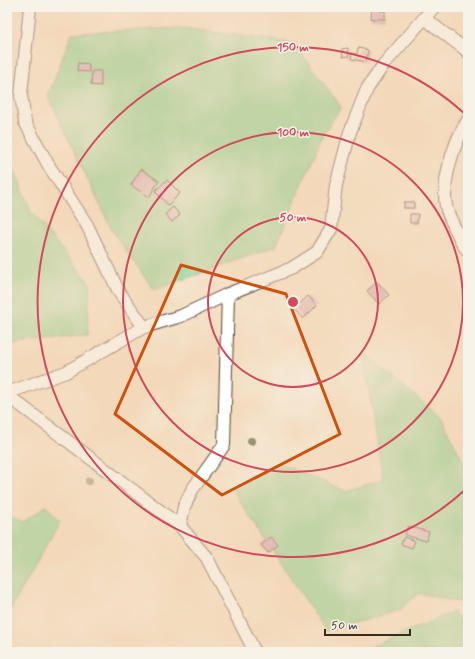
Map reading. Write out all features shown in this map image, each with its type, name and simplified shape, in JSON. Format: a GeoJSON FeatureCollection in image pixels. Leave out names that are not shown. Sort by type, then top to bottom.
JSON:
{"type":"FeatureCollection","features":[{"type":"Feature","properties":{"kind":"street"},"geometry":{"type":"LineString","coordinates":[[30,7],[22,96],[25,122],[49,166],[88,225],[119,292],[144,328]]}},
{"type":"Feature","properties":{"kind":"street"},"geometry":{"type":"LineString","coordinates":[[7,394],[66,372],[144,328],[181,316],[228,294],[292,268],[317,252],[331,229],[336,185],[350,132],[367,89],[384,64],[434,7]]}},
{"type":"Feature","properties":{"kind":"street"},"geometry":{"type":"LineString","coordinates":[[424,18],[468,52]]}},
{"type":"Feature","properties":{"kind":"street"},"geometry":{"type":"LineString","coordinates":[[468,120],[454,149],[449,165],[445,200],[447,211],[464,246],[468,251]]}},
{"type":"Feature","properties":{"kind":"street"},"geometry":{"type":"LineString","coordinates":[[180,526],[184,506],[192,490],[224,445],[228,294]]}},
{"type":"Feature","properties":{"kind":"street"},"geometry":{"type":"LineString","coordinates":[[7,394],[180,526],[207,558],[255,652]]}},
{"type":"Feature","properties":{"kind":"highlighted area"},"geometry":{"type":"Polygon","coordinates":[[[181,265],[286,294],[340,434],[222,495],[115,414],[181,265]]]}},
{"type":"Feature","properties":{"kind":"green space"},"geometry":{"type":"Polygon","coordinates":[[[183,28],[294,43],[341,107],[322,137],[276,246],[154,290],[113,232],[48,96],[72,33],[183,28]]]}},
{"type":"Feature","properties":{"kind":"green space"},"geometry":{"type":"Polygon","coordinates":[[[7,150],[31,212],[90,283],[87,335],[7,344],[7,150]]]}},
{"type":"Feature","properties":{"kind":"green space"},"geometry":{"type":"Polygon","coordinates":[[[363,352],[441,418],[468,471],[468,604],[418,593],[400,610],[326,631],[232,489],[280,464],[345,491],[383,480],[363,352]]]}},
{"type":"Feature","properties":{"kind":"green space"},"geometry":{"type":"Polygon","coordinates":[[[46,506],[60,520],[7,616],[7,515],[23,522],[46,506]]]}},
{"type":"Feature","properties":{"kind":"green space"},"geometry":{"type":"Polygon","coordinates":[[[453,612],[468,624],[468,652],[359,652],[453,612]]]}},
{"type":"Feature","properties":{"kind":"building"},"geometry":{"type":"Polygon","coordinates":[[[372,7],[381,7],[381,11],[385,11],[385,19],[371,19],[372,7]]]}},
{"type":"Feature","properties":{"kind":"building"},"geometry":{"type":"Polygon","coordinates":[[[348,48],[349,56],[343,57],[342,49],[348,48]]]}},
{"type":"Feature","properties":{"kind":"building"},"geometry":{"type":"Polygon","coordinates":[[[358,48],[368,50],[366,62],[351,59],[352,53],[357,54],[358,48]]]}},
{"type":"Feature","properties":{"kind":"building"},"geometry":{"type":"Polygon","coordinates":[[[78,63],[89,64],[89,72],[77,71],[78,63]]]}},
{"type":"Feature","properties":{"kind":"building"},"geometry":{"type":"Polygon","coordinates":[[[92,71],[101,71],[101,86],[91,85],[92,71]]]}},
{"type":"Feature","properties":{"kind":"building"},"geometry":{"type":"Polygon","coordinates":[[[141,169],[159,181],[149,197],[131,185],[141,169]]]}},
{"type":"Feature","properties":{"kind":"building"},"geometry":{"type":"Polygon","coordinates":[[[167,180],[180,193],[168,205],[155,191],[167,180]]]}},
{"type":"Feature","properties":{"kind":"building"},"geometry":{"type":"Polygon","coordinates":[[[404,202],[414,202],[414,208],[404,208],[404,202]]]}},
{"type":"Feature","properties":{"kind":"building"},"geometry":{"type":"Polygon","coordinates":[[[173,207],[180,215],[172,222],[165,214],[173,207]]]}},
{"type":"Feature","properties":{"kind":"building"},"geometry":{"type":"Polygon","coordinates":[[[410,214],[418,214],[417,223],[410,223],[410,214]]]}},
{"type":"Feature","properties":{"kind":"building"},"geometry":{"type":"Polygon","coordinates":[[[377,282],[389,295],[379,304],[367,291],[377,282]]]}},
{"type":"Feature","properties":{"kind":"building"},"geometry":{"type":"Polygon","coordinates":[[[308,296],[317,305],[303,319],[294,309],[308,296]]]}},
{"type":"Feature","properties":{"kind":"building"},"geometry":{"type":"Polygon","coordinates":[[[408,526],[429,532],[426,541],[405,535],[408,526]]]}},
{"type":"Feature","properties":{"kind":"building"},"geometry":{"type":"Polygon","coordinates":[[[271,537],[278,545],[268,553],[261,545],[271,537]]]}},
{"type":"Feature","properties":{"kind":"building"},"geometry":{"type":"Polygon","coordinates":[[[404,537],[415,541],[412,548],[401,544],[404,537]]]}}]}
